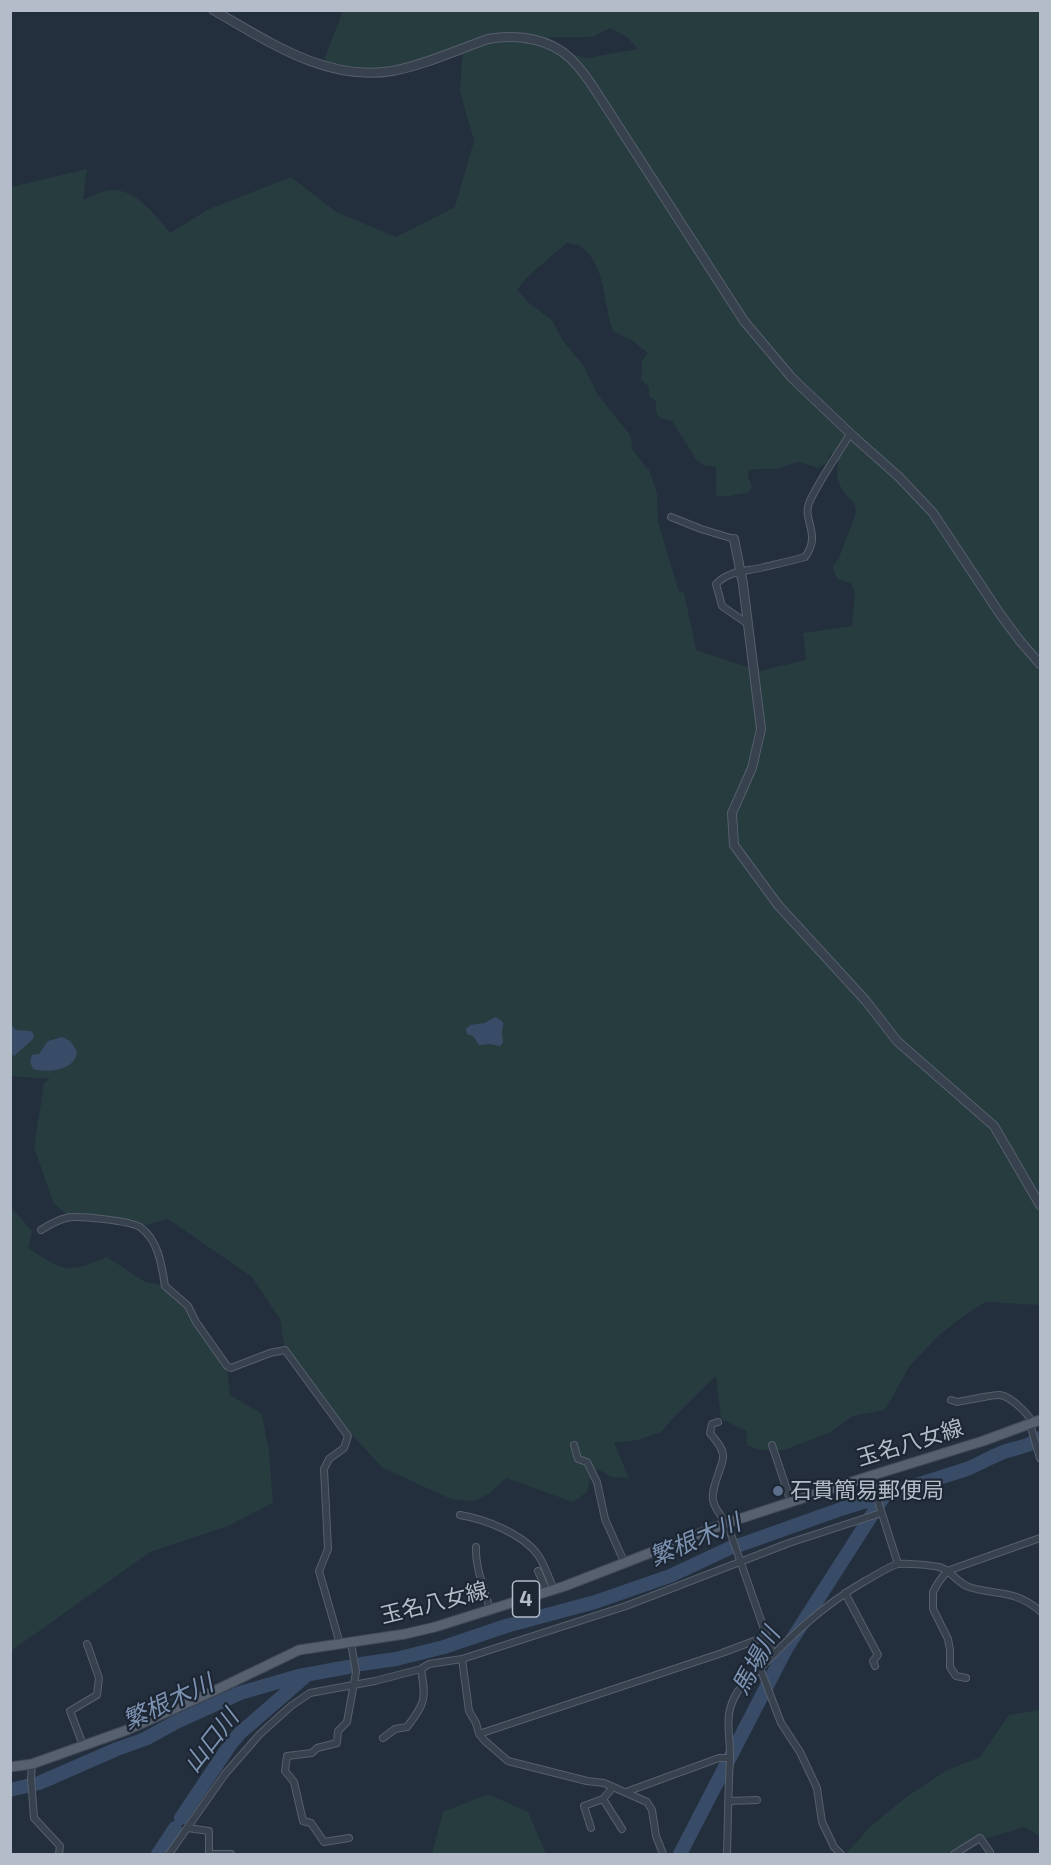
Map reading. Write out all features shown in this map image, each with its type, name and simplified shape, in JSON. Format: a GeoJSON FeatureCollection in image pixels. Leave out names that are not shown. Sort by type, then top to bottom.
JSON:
{"type":"FeatureCollection","features":[{"type":"Feature","properties":{"kind":"main road","name":"玉名八女線"},"geometry":{"type":"LineString","coordinates":[[10,1767],[32,1764],[147,1721],[299,1650],[435,1627],[550,1591],[727,1523],[1034,1425]]}},
{"type":"Feature","properties":{"kind":"street"},"geometry":{"type":"LineString","coordinates":[[213,10],[294,55],[339,69],[360,72],[392,71],[405,68],[488,39],[501,37],[524,37],[558,48],[576,64],[599,96],[744,321],[792,378],[899,477],[933,513],[1000,614],[1041,664]]}},
{"type":"Feature","properties":{"kind":"street"},"geometry":{"type":"LineString","coordinates":[[748,624],[722,606],[716,584],[724,576],[741,570],[760,568],[805,557],[812,548],[808,506],[850,434]]}},
{"type":"Feature","properties":{"kind":"street"},"geometry":{"type":"LineString","coordinates":[[671,517],[734,539],[741,570],[761,729],[752,768],[732,813],[734,845],[778,905],[866,1001],[897,1041],[994,1126],[1041,1205]]}},
{"type":"Feature","properties":{"kind":"street"},"geometry":{"type":"LineString","coordinates":[[40,1230],[60,1219],[70,1217],[121,1221],[140,1227],[150,1238],[162,1261],[165,1286],[188,1306],[196,1322],[227,1366],[231,1368],[270,1353],[285,1350],[348,1436],[344,1448],[329,1459],[324,1469],[328,1550],[318,1571],[340,1644]]}},
{"type":"Feature","properties":{"kind":"street"},"geometry":{"type":"LineString","coordinates":[[951,1400],[957,1402],[1000,1395],[1018,1405],[1029,1415],[1034,1425],[1040,1458]]}},
{"type":"Feature","properties":{"kind":"street"},"geometry":{"type":"LineString","coordinates":[[718,1422],[711,1424],[710,1433],[721,1448],[723,1459],[716,1479],[712,1503],[727,1523],[773,1655]]}},
{"type":"Feature","properties":{"kind":"street"},"geometry":{"type":"LineString","coordinates":[[574,1445],[578,1459],[587,1462],[597,1482],[605,1519],[625,1564]]}},
{"type":"Feature","properties":{"kind":"street"},"geometry":{"type":"LineString","coordinates":[[772,1445],[791,1502]]}},
{"type":"Feature","properties":{"kind":"street"},"geometry":{"type":"LineString","coordinates":[[870,1477],[898,1564]]}},
{"type":"Feature","properties":{"kind":"street"},"geometry":{"type":"LineString","coordinates":[[169,1854],[225,1774],[260,1734],[291,1706],[310,1693],[421,1670],[429,1664],[462,1659],[626,1606],[789,1543],[881,1513]]}},
{"type":"Feature","properties":{"kind":"street"},"geometry":{"type":"LineString","coordinates":[[460,1515],[486,1521],[530,1546],[540,1557],[550,1591]]}},
{"type":"Feature","properties":{"kind":"street"},"geometry":{"type":"LineString","coordinates":[[966,1678],[956,1676],[950,1667],[948,1639],[933,1609],[933,1592],[947,1571],[1041,1538]]}},
{"type":"Feature","properties":{"kind":"street"},"geometry":{"type":"LineString","coordinates":[[476,1547],[490,1610]]}},
{"type":"Feature","properties":{"kind":"street"},"geometry":{"type":"LineString","coordinates":[[727,1854],[730,1758],[728,1718],[731,1702],[738,1691],[810,1618],[845,1593],[898,1564],[940,1567],[965,1586],[1012,1595],[1028,1601],[1041,1611]]}},
{"type":"Feature","properties":{"kind":"street"},"geometry":{"type":"LineString","coordinates":[[538,1570],[550,1591]]}},
{"type":"Feature","properties":{"kind":"street"},"geometry":{"type":"LineString","coordinates":[[845,1593],[878,1655],[873,1661],[875,1665]]}},
{"type":"Feature","properties":{"kind":"street"},"geometry":{"type":"LineString","coordinates":[[479,1734],[767,1636]]}},
{"type":"Feature","properties":{"kind":"street"},"geometry":{"type":"LineString","coordinates":[[349,1838],[324,1842],[311,1823],[303,1821],[294,1782],[285,1770],[286,1756],[312,1753],[317,1748],[337,1743],[338,1731],[347,1722],[356,1672],[351,1642]]}},
{"type":"Feature","properties":{"kind":"street"},"geometry":{"type":"LineString","coordinates":[[83,1745],[70,1711],[97,1695],[99,1678],[87,1644]]}},
{"type":"Feature","properties":{"kind":"street"},"geometry":{"type":"LineString","coordinates":[[462,1659],[469,1711],[484,1741],[508,1761],[586,1781],[604,1783],[646,1802],[652,1810],[656,1836],[663,1854]]}},
{"type":"Feature","properties":{"kind":"street"},"geometry":{"type":"LineString","coordinates":[[760,1668],[781,1723],[800,1752],[817,1788],[822,1822],[834,1847],[841,1854]]}},
{"type":"Feature","properties":{"kind":"street"},"geometry":{"type":"LineString","coordinates":[[383,1738],[395,1729],[407,1727],[419,1711],[425,1694],[421,1670]]}},
{"type":"Feature","properties":{"kind":"street"},"geometry":{"type":"LineString","coordinates":[[626,1792],[719,1758],[730,1758]]}},
{"type":"Feature","properties":{"kind":"street"},"geometry":{"type":"LineString","coordinates":[[32,1764],[34,1818],[60,1846],[59,1854]]}},
{"type":"Feature","properties":{"kind":"street"},"geometry":{"type":"LineString","coordinates":[[591,1828],[584,1806],[603,1799],[613,1787]]}},
{"type":"Feature","properties":{"kind":"street"},"geometry":{"type":"LineString","coordinates":[[603,1799],[622,1829]]}},
{"type":"Feature","properties":{"kind":"street"},"geometry":{"type":"LineString","coordinates":[[729,1801],[757,1800]]}},
{"type":"Feature","properties":{"kind":"street"},"geometry":{"type":"LineString","coordinates":[[188,1828],[209,1831],[209,1854],[231,1854]]}},
{"type":"Feature","properties":{"kind":"street"},"geometry":{"type":"LineString","coordinates":[[954,1854],[980,1838],[990,1854]]}},
{"type":"Feature","properties":{"kind":"green space"},"geometry":{"type":"Polygon","coordinates":[[[343,11],[1040,11],[1040,1305],[985,1302],[935,1339],[909,1367],[885,1410],[853,1416],[829,1433],[784,1450],[759,1450],[746,1445],[747,1431],[721,1419],[716,1376],[661,1432],[638,1440],[614,1443],[629,1478],[611,1477],[598,1469],[590,1479],[587,1492],[573,1502],[506,1478],[489,1494],[473,1501],[451,1499],[383,1468],[332,1414],[285,1350],[280,1319],[252,1277],[168,1219],[140,1227],[68,1215],[54,1204],[34,1148],[44,1083],[50,1079],[11,1076],[11,187],[87,169],[83,200],[105,191],[125,192],[142,203],[170,233],[209,209],[291,177],[336,212],[396,237],[455,207],[474,141],[460,91],[463,48],[405,67],[376,72],[322,65],[343,11]],[[610,28],[593,37],[505,38],[587,58],[638,49],[627,37],[610,28]],[[567,243],[526,278],[517,290],[529,303],[552,320],[563,341],[583,365],[598,395],[631,436],[632,449],[650,472],[657,494],[658,522],[679,592],[684,592],[696,650],[759,671],[806,660],[803,633],[852,626],[855,594],[851,583],[839,580],[835,575],[833,566],[840,555],[856,513],[854,502],[844,492],[838,480],[840,453],[829,455],[828,462],[818,468],[798,462],[776,469],[749,470],[748,477],[752,487],[748,493],[716,495],[716,467],[705,466],[697,461],[672,421],[658,416],[656,401],[649,397],[649,387],[641,380],[642,361],[648,353],[633,341],[613,331],[600,274],[595,264],[580,246],[567,243]]]}},
{"type":"Feature","properties":{"kind":"green space"},"geometry":{"type":"Polygon","coordinates":[[[10,1206],[32,1231],[28,1248],[47,1260],[63,1267],[73,1268],[107,1257],[145,1282],[165,1286],[188,1306],[227,1366],[230,1395],[262,1414],[269,1452],[273,1503],[228,1526],[150,1552],[11,1651],[10,1206]]]}},
{"type":"Feature","properties":{"kind":"green space"},"geometry":{"type":"Polygon","coordinates":[[[1040,1710],[1040,1836],[1025,1827],[957,1847],[947,1854],[846,1854],[870,1827],[905,1798],[947,1770],[980,1757],[1009,1715],[1040,1710]]]}},
{"type":"Feature","properties":{"kind":"green space"},"geometry":{"type":"Polygon","coordinates":[[[488,1794],[528,1812],[546,1854],[432,1854],[443,1812],[488,1794]]]}},
{"type":"Feature","properties":{"kind":"water"},"geometry":{"type":"Polygon","coordinates":[[[495,1017],[503,1024],[503,1043],[500,1046],[479,1045],[473,1036],[467,1034],[466,1029],[470,1025],[485,1023],[495,1017]]]}},
{"type":"Feature","properties":{"kind":"water"},"geometry":{"type":"Polygon","coordinates":[[[10,1024],[16,1030],[31,1031],[34,1035],[33,1039],[14,1056],[11,1053],[10,1024]]]}},
{"type":"Feature","properties":{"kind":"water"},"geometry":{"type":"Polygon","coordinates":[[[62,1037],[70,1041],[77,1051],[72,1063],[60,1069],[46,1071],[33,1069],[30,1062],[32,1055],[39,1054],[48,1041],[62,1037]]]}},
{"type":"Feature","properties":{"kind":"waterway","name":"繁根木川"},"geometry":{"type":"LineString","coordinates":[[361,1664],[396,1659],[444,1647],[506,1626],[595,1602],[670,1576],[734,1546],[967,1469],[1001,1453],[1031,1444],[1040,1438]]}},
{"type":"Feature","properties":{"kind":"waterway","name":"馬場川"},"geometry":{"type":"LineString","coordinates":[[680,1854],[786,1649],[884,1496]]}},
{"type":"Feature","properties":{"kind":"waterway","name":"繁根木川"},"geometry":{"type":"LineString","coordinates":[[10,1790],[39,1783],[145,1739],[240,1693],[299,1676],[348,1667]]}},
{"type":"Feature","properties":{"kind":"waterway","name":"山口川"},"geometry":{"type":"LineString","coordinates":[[181,1818],[240,1733],[307,1675]]}},
{"type":"Feature","properties":{"kind":"waterway","name":"山口川"},"geometry":{"type":"LineString","coordinates":[[158,1854],[175,1828]]}},
{"type":"Feature","properties":{"kind":"place","name":"石貫簡易郵便局"},"geometry":{"type":"Point","coordinates":[778,1491]}}]}
